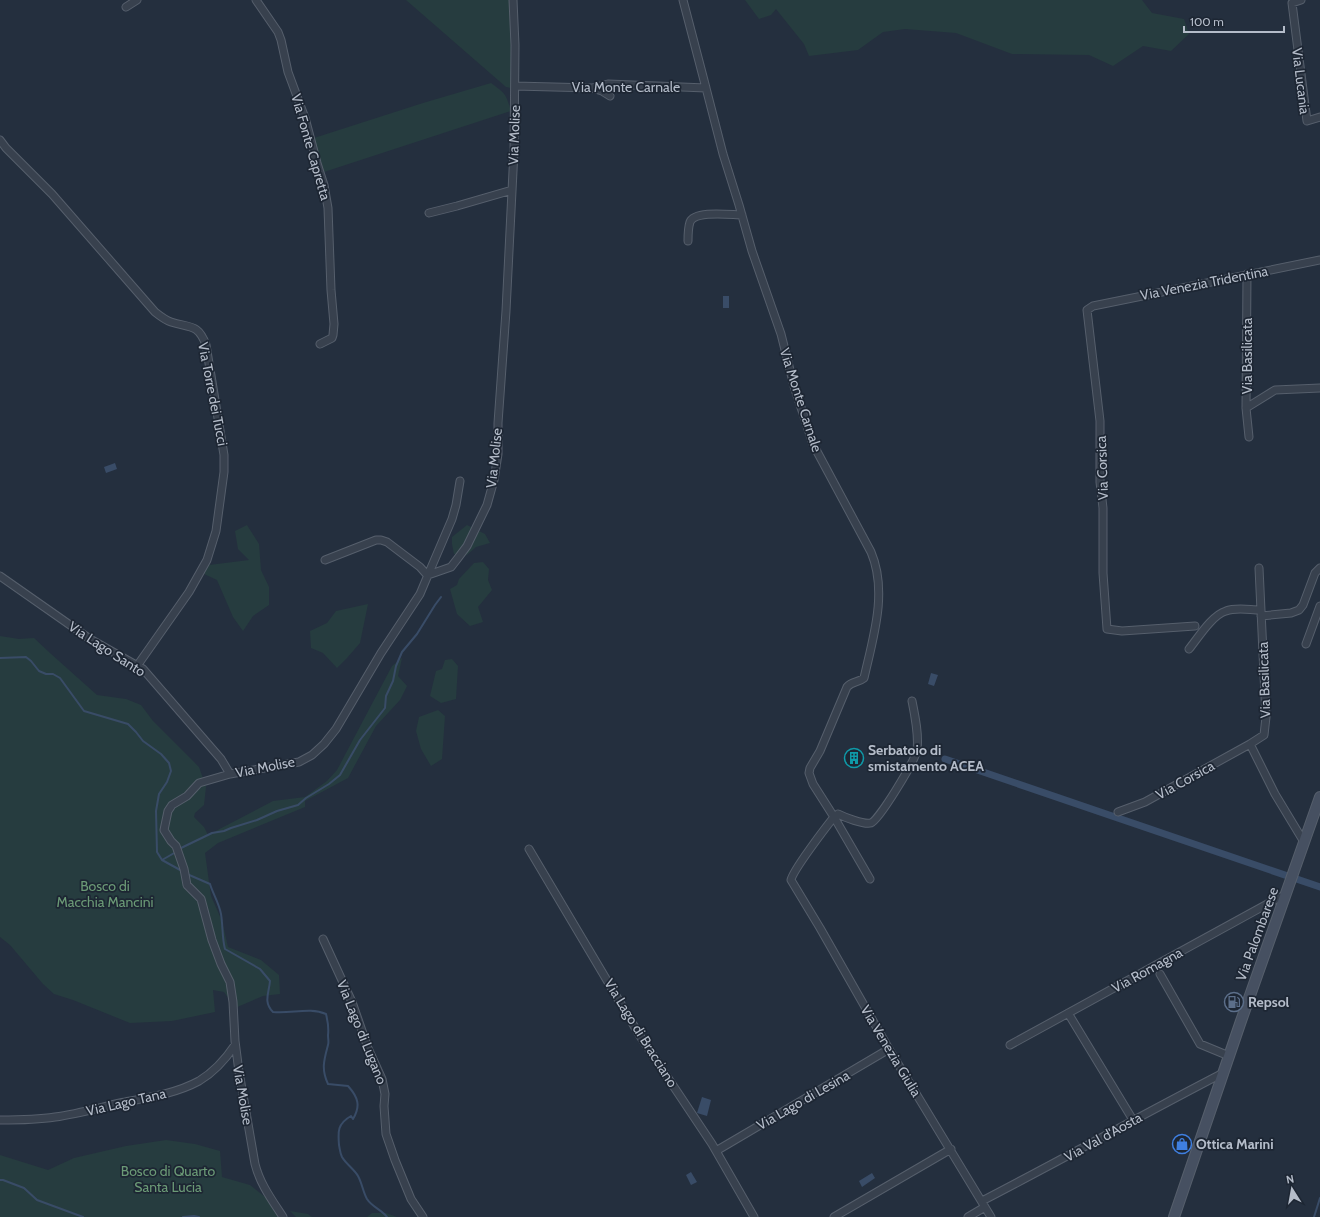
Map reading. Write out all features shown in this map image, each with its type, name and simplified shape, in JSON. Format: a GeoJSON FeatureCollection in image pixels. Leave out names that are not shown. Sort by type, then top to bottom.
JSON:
{"type":"FeatureCollection","features":[{"type":"Feature","properties":{"kind":"main road","name":"Via Palombarese"},"geometry":{"type":"LineString","coordinates":[[1174,1217],[1320,797]]}},
{"type":"Feature","properties":{"kind":"street"},"geometry":{"type":"LineString","coordinates":[[126,7],[137,0]]}},
{"type":"Feature","properties":{"kind":"street","name":"Via Fonte Capretta"},"geometry":{"type":"LineString","coordinates":[[256,0],[278,32],[281,40],[288,72],[305,118],[326,190],[329,233],[330,290],[334,332],[332,338],[320,344]]}},
{"type":"Feature","properties":{"kind":"street","name":"Via Molise"},"geometry":{"type":"LineString","coordinates":[[283,1217],[264,1186],[257,1170],[235,1045],[233,1002],[230,982],[212,940],[201,899],[187,884],[184,868],[176,846],[164,830],[168,811],[172,805],[187,796],[199,783],[230,774],[299,762],[312,755],[324,744],[336,729],[381,653],[420,594],[428,576],[451,567],[467,546],[487,505],[494,480],[498,454],[498,423],[512,190],[515,124],[513,0]]}},
{"type":"Feature","properties":{"kind":"street"},"geometry":{"type":"LineString","coordinates":[[683,0],[706,88]]}},
{"type":"Feature","properties":{"kind":"street","name":"Via Lucania"},"geometry":{"type":"LineString","coordinates":[[1301,0],[1292,3],[1306,121],[1320,117]]}},
{"type":"Feature","properties":{"kind":"street","name":"Via Monte Carnale"},"geometry":{"type":"LineString","coordinates":[[515,86],[592,88],[606,84],[706,88],[723,154],[752,251],[781,334],[794,386],[813,444],[868,546],[876,567],[879,597],[872,643],[864,678],[860,681],[851,682],[847,686],[820,751],[809,771],[811,780],[836,815]]}},
{"type":"Feature","properties":{"kind":"street"},"geometry":{"type":"LineString","coordinates":[[592,88],[602,91],[610,96]]}},
{"type":"Feature","properties":{"kind":"street","name":"Via Torre dei Tucci"},"geometry":{"type":"LineString","coordinates":[[0,140],[6,148],[52,194],[155,312],[167,320],[195,328],[202,335],[206,345],[224,456],[224,472],[216,531],[207,560],[196,582],[137,666]]}},
{"type":"Feature","properties":{"kind":"street"},"geometry":{"type":"LineString","coordinates":[[429,213],[512,190]]}},
{"type":"Feature","properties":{"kind":"street"},"geometry":{"type":"LineString","coordinates":[[688,241],[690,222],[696,216],[742,215]]}},
{"type":"Feature","properties":{"kind":"street","name":"Via Venezia Tridentina"},"geometry":{"type":"LineString","coordinates":[[1088,308],[1320,260]]}},
{"type":"Feature","properties":{"kind":"street","name":"Via Basilicata"},"geometry":{"type":"LineString","coordinates":[[1247,274],[1246,408],[1249,437]]}},
{"type":"Feature","properties":{"kind":"street","name":"Via Corsica"},"geometry":{"type":"LineString","coordinates":[[1088,308],[1087,312],[1100,421],[1100,482],[1103,508],[1103,573],[1106,629],[1122,631],[1195,626]]}},
{"type":"Feature","properties":{"kind":"street"},"geometry":{"type":"LineString","coordinates":[[1246,408],[1275,390],[1320,388]]}},
{"type":"Feature","properties":{"kind":"street"},"geometry":{"type":"LineString","coordinates":[[325,560],[372,541],[381,540],[387,542],[420,567],[428,576],[452,519],[460,481]]}},
{"type":"Feature","properties":{"kind":"street","name":"Via Basilicata"},"geometry":{"type":"LineString","coordinates":[[1250,744],[1262,737],[1266,726],[1259,568]]}},
{"type":"Feature","properties":{"kind":"street"},"geometry":{"type":"LineString","coordinates":[[1189,649],[1215,618],[1222,612],[1236,609],[1261,613],[1291,613],[1300,610],[1315,573],[1320,568]]}},
{"type":"Feature","properties":{"kind":"street","name":"Via Lago Santo"},"geometry":{"type":"LineString","coordinates":[[0,576],[90,639],[147,673],[221,759],[230,774]]}},
{"type":"Feature","properties":{"kind":"street"},"geometry":{"type":"LineString","coordinates":[[1306,644],[1320,606]]}},
{"type":"Feature","properties":{"kind":"street"},"geometry":{"type":"LineString","coordinates":[[836,815],[869,823],[874,820],[885,806],[910,767],[917,752],[917,738],[912,701]]}},
{"type":"Feature","properties":{"kind":"street"},"geometry":{"type":"LineString","coordinates":[[1250,744],[1275,794],[1304,842]]}},
{"type":"Feature","properties":{"kind":"street","name":"Via Corsica"},"geometry":{"type":"LineString","coordinates":[[1118,812],[1145,802],[1250,744]]}},
{"type":"Feature","properties":{"kind":"street"},"geometry":{"type":"LineString","coordinates":[[836,815],[870,879]]}},
{"type":"Feature","properties":{"kind":"street","name":"Via Venezia Giulia"},"geometry":{"type":"LineString","coordinates":[[836,815],[791,879],[889,1049],[991,1217]]}},
{"type":"Feature","properties":{"kind":"street","name":"Via Lago di Bracciano"},"geometry":{"type":"LineString","coordinates":[[529,849],[640,1036],[716,1151],[754,1217]]}},
{"type":"Feature","properties":{"kind":"street","name":"Via Romagna"},"geometry":{"type":"LineString","coordinates":[[1010,1045],[1280,897],[1285,899]]}},
{"type":"Feature","properties":{"kind":"street","name":"Via Lago di Lugano"},"geometry":{"type":"LineString","coordinates":[[323,939],[352,1002],[368,1048],[382,1079],[385,1094],[384,1106],[386,1134],[411,1199],[423,1217]]}},
{"type":"Feature","properties":{"kind":"street"},"geometry":{"type":"LineString","coordinates":[[1160,974],[1200,1044],[1230,1056]]}},
{"type":"Feature","properties":{"kind":"street"},"geometry":{"type":"LineString","coordinates":[[1068,1013],[1133,1120]]}},
{"type":"Feature","properties":{"kind":"street","name":"Via Lago Tana"},"geometry":{"type":"LineString","coordinates":[[0,1120],[33,1120],[56,1117],[179,1090],[210,1074],[225,1059],[235,1045]]}},
{"type":"Feature","properties":{"kind":"street","name":"Via Lago di Lesina"},"geometry":{"type":"LineString","coordinates":[[716,1151],[889,1049]]}},
{"type":"Feature","properties":{"kind":"street","name":"Via Val d'Aosta"},"geometry":{"type":"LineString","coordinates":[[968,1217],[983,1204],[1133,1120],[1223,1073]]}},
{"type":"Feature","properties":{"kind":"street"},"geometry":{"type":"LineString","coordinates":[[834,1217],[951,1149]]}},
{"type":"Feature","properties":{"kind":"green space"},"geometry":{"type":"Polygon","coordinates":[[[406,0],[510,0],[513,82],[511,88],[506,87],[406,0]]]}},
{"type":"Feature","properties":{"kind":"green space"},"geometry":{"type":"Polygon","coordinates":[[[745,0],[1142,0],[1152,13],[1184,19],[1189,34],[1171,51],[1143,46],[1113,66],[1089,55],[1012,54],[956,33],[905,29],[883,32],[858,50],[809,56],[804,44],[776,9],[771,15],[759,19],[745,0]]]}},
{"type":"Feature","properties":{"kind":"green space"},"geometry":{"type":"Polygon","coordinates":[[[491,83],[505,95],[511,111],[324,172],[314,138],[491,83]]]}},
{"type":"Feature","properties":{"kind":"green space"},"geometry":{"type":"Polygon","coordinates":[[[247,525],[259,544],[261,570],[269,587],[269,605],[253,616],[243,631],[233,617],[217,580],[204,574],[209,565],[249,560],[238,549],[235,531],[247,525]]]}},
{"type":"Feature","properties":{"kind":"green space"},"geometry":{"type":"Polygon","coordinates":[[[467,525],[485,534],[490,543],[476,547],[467,555],[454,554],[452,537],[467,525]]]}},
{"type":"Feature","properties":{"kind":"green space"},"geometry":{"type":"Polygon","coordinates":[[[483,562],[489,569],[488,580],[492,590],[478,607],[483,622],[470,626],[457,614],[450,589],[457,585],[459,579],[474,563],[483,562]]]}},
{"type":"Feature","properties":{"kind":"green space"},"geometry":{"type":"Polygon","coordinates":[[[368,604],[360,643],[337,668],[323,653],[311,648],[310,631],[327,623],[336,611],[368,604]]]}},
{"type":"Feature","properties":{"kind":"green space","name":"Bosco di Macchia Mancini"},"geometry":{"type":"Polygon","coordinates":[[[0,636],[19,639],[34,638],[97,695],[126,699],[141,705],[153,721],[199,767],[206,787],[204,805],[195,813],[194,817],[204,827],[208,835],[273,801],[305,797],[327,781],[337,770],[392,666],[402,658],[398,676],[407,686],[400,700],[376,726],[348,778],[305,801],[305,807],[218,843],[205,853],[211,896],[222,921],[228,947],[261,960],[279,975],[280,994],[263,996],[235,1008],[224,992],[213,990],[215,1012],[172,1021],[130,1023],[54,994],[43,984],[10,945],[0,937],[0,636]]]}},
{"type":"Feature","properties":{"kind":"green space"},"geometry":{"type":"Polygon","coordinates":[[[452,659],[458,666],[456,699],[441,703],[430,696],[436,671],[442,669],[445,660],[452,659]]]}},
{"type":"Feature","properties":{"kind":"green space"},"geometry":{"type":"Polygon","coordinates":[[[438,710],[445,716],[442,759],[431,766],[421,749],[416,731],[419,717],[438,710]]]}},
{"type":"Feature","properties":{"kind":"green space","name":"Bosco di Quarto Santa Lucia"},"geometry":{"type":"Polygon","coordinates":[[[166,1140],[195,1144],[220,1151],[222,1177],[250,1185],[273,1203],[280,1217],[0,1217],[0,1155],[48,1170],[74,1158],[126,1146],[166,1140]]]}},
{"type":"Feature","properties":{"kind":"green space"},"geometry":{"type":"Polygon","coordinates":[[[290,1211],[308,1214],[312,1217],[296,1217],[290,1211]]]}},
{"type":"Feature","properties":{"kind":"green space"},"geometry":{"type":"Polygon","coordinates":[[[372,1213],[386,1213],[397,1217],[367,1217],[372,1213]]]}},
{"type":"Feature","properties":{"kind":"water"},"geometry":{"type":"Polygon","coordinates":[[[723,296],[729,296],[729,308],[723,308],[723,296]]]}},
{"type":"Feature","properties":{"kind":"water"},"geometry":{"type":"Polygon","coordinates":[[[115,463],[117,469],[106,473],[104,467],[115,463]]]}},
{"type":"Feature","properties":{"kind":"water"},"geometry":{"type":"Polygon","coordinates":[[[931,673],[938,675],[934,686],[928,684],[931,673]]]}},
{"type":"Feature","properties":{"kind":"water"},"geometry":{"type":"Polygon","coordinates":[[[702,1097],[711,1100],[707,1116],[697,1113],[702,1097]]]}},
{"type":"Feature","properties":{"kind":"water"},"geometry":{"type":"Polygon","coordinates":[[[691,1172],[697,1182],[691,1185],[686,1175],[691,1172]]]}},
{"type":"Feature","properties":{"kind":"water"},"geometry":{"type":"Polygon","coordinates":[[[872,1173],[875,1178],[862,1187],[859,1181],[872,1173]]]}},
{"type":"Feature","properties":{"kind":"waterway"},"geometry":{"type":"LineString","coordinates":[[179,849],[212,833],[224,831],[257,820],[277,811],[298,805],[340,775],[360,740],[385,708],[386,696],[393,681],[396,666],[402,652],[417,634],[441,597]]}},
{"type":"Feature","properties":{"kind":"waterway"},"geometry":{"type":"LineString","coordinates":[[0,658],[26,657],[39,671],[46,674],[53,674],[60,678],[84,711],[128,724],[143,741],[161,754],[169,763],[171,771],[167,782],[159,794],[156,811],[157,852],[162,860],[182,871]]}},
{"type":"Feature","properties":{"kind":"waterway"},"geometry":{"type":"LineString","coordinates":[[945,759],[1320,887]]}},
{"type":"Feature","properties":{"kind":"waterway"},"geometry":{"type":"LineString","coordinates":[[162,860],[176,852]]}},
{"type":"Feature","properties":{"kind":"waterway"},"geometry":{"type":"LineString","coordinates":[[187,874],[210,884],[222,918],[223,941],[225,949],[260,969],[270,981],[267,1001],[273,1012],[314,1011],[326,1014],[328,1024],[328,1044],[324,1060],[324,1074],[328,1084],[348,1086],[354,1094],[358,1106],[353,1119],[351,1116],[346,1119],[339,1129],[339,1145],[341,1154],[344,1160],[358,1176],[367,1199],[387,1217]]}},
{"type":"Feature","properties":{"kind":"waterway"},"geometry":{"type":"LineString","coordinates":[[0,1180],[24,1188],[37,1200],[83,1217]]}},
{"type":"Feature","properties":{"kind":"waterway"},"geometry":{"type":"LineString","coordinates":[[1314,1217],[1320,1198]]}},
{"type":"Feature","properties":{"kind":"waterway"},"geometry":{"type":"LineString","coordinates":[[183,1217],[199,1217]]}},
{"type":"Feature","properties":{"kind":"place","name":"Serbatoio di smistamento ACEA"},"geometry":{"type":"Point","coordinates":[854,758]}},
{"type":"Feature","properties":{"kind":"place","name":"Repsol"},"geometry":{"type":"Point","coordinates":[1234,1002]}},
{"type":"Feature","properties":{"kind":"place","name":"Ottica Marini"},"geometry":{"type":"Point","coordinates":[1182,1144]}}]}
